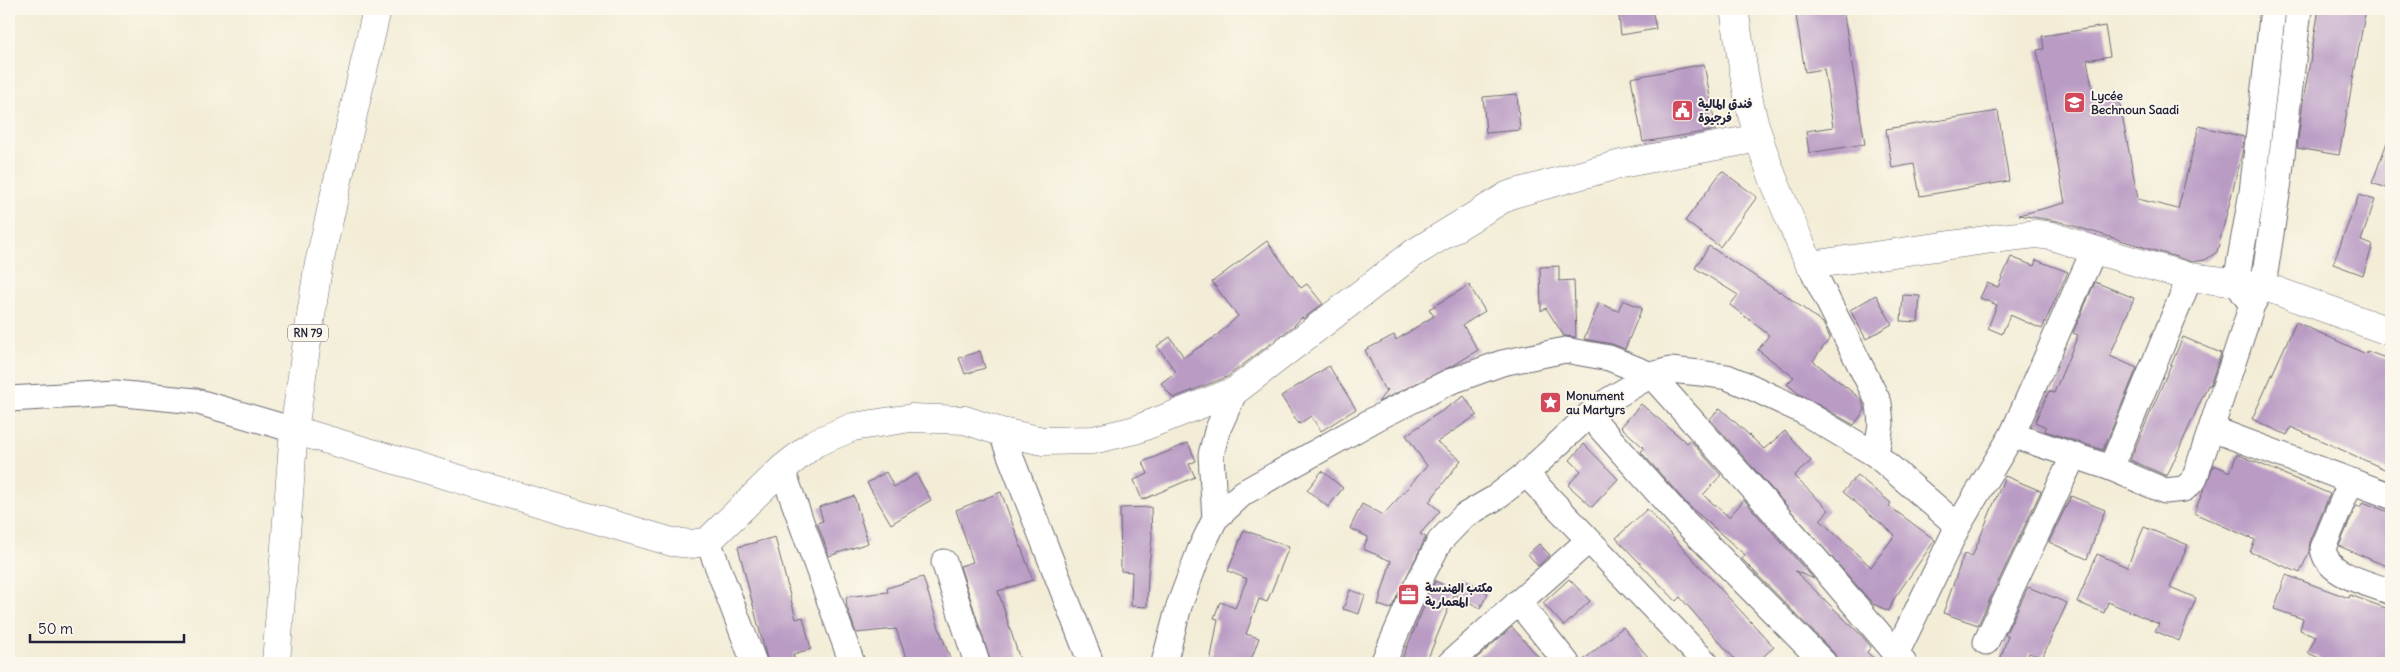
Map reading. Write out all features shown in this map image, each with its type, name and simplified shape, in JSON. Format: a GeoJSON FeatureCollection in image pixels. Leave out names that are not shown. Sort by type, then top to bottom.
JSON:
{"type":"FeatureCollection","features":[{"type":"Feature","properties":{"kind":"main road","name":"RN 79"},"geometry":{"type":"LineString","coordinates":[[276,663],[294,430],[318,268],[377,9]]}},
{"type":"Feature","properties":{"kind":"main road"},"geometry":{"type":"LineString","coordinates":[[1734,9],[1752,116],[1780,198],[1810,265],[2036,234],[2052,236],[2094,250],[2190,276],[2236,282],[2257,295],[2391,332]]}},
{"type":"Feature","properties":{"kind":"main road"},"geometry":{"type":"LineString","coordinates":[[294,430],[672,542],[692,544],[708,541],[782,469],[815,443],[853,427],[911,418],[965,420],[1001,432],[1043,442],[1093,440],[1135,430],[1235,391],[1414,253],[1509,195],[1621,164],[1759,138]]}},
{"type":"Feature","properties":{"kind":"street"},"geometry":{"type":"LineString","coordinates":[[2012,434],[2111,468],[2165,491],[2184,489],[2194,480],[2257,295],[2279,181],[2299,9]]}},
{"type":"Feature","properties":{"kind":"street"},"geometry":{"type":"LineString","coordinates":[[2236,282],[2252,192],[2267,10]]}},
{"type":"Feature","properties":{"kind":"street"},"geometry":{"type":"LineString","coordinates":[[1164,663],[1179,606],[1200,550],[1215,519],[1243,493],[1377,418],[1448,382],[1502,363],[1565,350],[1609,358],[1651,375],[1810,551],[1900,659],[1958,526],[2012,434],[2094,250]]}},
{"type":"Feature","properties":{"kind":"street"},"geometry":{"type":"LineString","coordinates":[[1810,265],[1879,403],[1881,424],[1876,455]]}},
{"type":"Feature","properties":{"kind":"street"},"geometry":{"type":"LineString","coordinates":[[2111,468],[2190,276]]}},
{"type":"Feature","properties":{"kind":"street"},"geometry":{"type":"LineString","coordinates":[[1383,663],[1416,587],[1440,541],[1464,516],[1495,498],[1526,474],[1589,415],[1609,400],[1651,375],[1670,370],[1727,377],[1802,410],[1876,455],[1958,526]]}},
{"type":"Feature","properties":{"kind":"street"},"geometry":{"type":"LineString","coordinates":[[1215,519],[1211,455],[1217,431],[1235,391]]}},
{"type":"Feature","properties":{"kind":"street"},"geometry":{"type":"LineString","coordinates":[[9,399],[115,393],[195,401],[294,430]]}},
{"type":"Feature","properties":{"kind":"street"},"geometry":{"type":"LineString","coordinates":[[1589,415],[1678,515],[1824,663]]}},
{"type":"Feature","properties":{"kind":"street"},"geometry":{"type":"LineString","coordinates":[[2212,429],[2391,496]]}},
{"type":"Feature","properties":{"kind":"street"},"geometry":{"type":"LineString","coordinates":[[1001,432],[1091,663]]}},
{"type":"Feature","properties":{"kind":"street"},"geometry":{"type":"LineString","coordinates":[[1986,642],[2073,456]]}},
{"type":"Feature","properties":{"kind":"street"},"geometry":{"type":"LineString","coordinates":[[782,469],[852,663]]}},
{"type":"Feature","properties":{"kind":"street"},"geometry":{"type":"LineString","coordinates":[[1526,474],[1706,663]]}},
{"type":"Feature","properties":{"kind":"street"},"geometry":{"type":"LineString","coordinates":[[2351,481],[2323,548],[2324,556],[2337,570],[2391,592]]}},
{"type":"Feature","properties":{"kind":"street"},"geometry":{"type":"LineString","coordinates":[[708,541],[754,663]]}},
{"type":"Feature","properties":{"kind":"street"},"geometry":{"type":"LineString","coordinates":[[1450,663],[1588,541]]}},
{"type":"Feature","properties":{"kind":"street"},"geometry":{"type":"LineString","coordinates":[[944,562],[977,663]]}},
{"type":"Feature","properties":{"kind":"street"},"geometry":{"type":"LineString","coordinates":[[1518,602],[1567,663]]}},
{"type":"Feature","properties":{"kind":"building"},"geometry":{"type":"Polygon","coordinates":[[[1618,9],[1652,9],[1656,29],[1621,35],[1618,9]]]}},
{"type":"Feature","properties":{"kind":"building"},"geometry":{"type":"Polygon","coordinates":[[[1795,9],[1843,9],[1865,144],[1809,153],[1806,131],[1833,127],[1824,69],[1805,72],[1795,9]]]}},
{"type":"Feature","properties":{"kind":"building"},"geometry":{"type":"Polygon","coordinates":[[[2319,9],[2366,9],[2339,155],[2297,148],[2319,9]]]}},
{"type":"Feature","properties":{"kind":"building"},"geometry":{"type":"Polygon","coordinates":[[[2105,26],[2110,56],[2087,60],[2094,98],[2118,94],[2138,199],[2178,209],[2199,126],[2244,137],[2242,154],[2217,252],[2205,260],[2193,262],[2057,221],[2019,215],[2065,203],[2037,50],[2044,49],[2042,36],[2105,26]]]}},
{"type":"Feature","properties":{"kind":"building"},"geometry":{"type":"Polygon","coordinates":[[[1704,64],[1716,130],[1643,142],[1631,78],[1704,64]]]}},
{"type":"Feature","properties":{"kind":"building"},"geometry":{"type":"Polygon","coordinates":[[[1517,94],[1520,130],[1486,133],[1483,97],[1517,94]]]}},
{"type":"Feature","properties":{"kind":"building"},"geometry":{"type":"Polygon","coordinates":[[[1998,111],[2009,181],[1920,196],[1914,164],[1892,168],[1886,129],[1998,111]]]}},
{"type":"Feature","properties":{"kind":"building"},"geometry":{"type":"Polygon","coordinates":[[[2389,137],[2391,137],[2391,190],[2372,183],[2389,137]]]}},
{"type":"Feature","properties":{"kind":"building"},"geometry":{"type":"Polygon","coordinates":[[[1722,171],[1757,197],[1720,247],[1685,221],[1722,171]]]}},
{"type":"Feature","properties":{"kind":"building"},"geometry":{"type":"Polygon","coordinates":[[[2359,195],[2375,200],[2361,241],[2373,245],[2363,275],[2333,264],[2359,195]]]}},
{"type":"Feature","properties":{"kind":"building"},"geometry":{"type":"Polygon","coordinates":[[[1267,241],[1301,288],[1307,284],[1323,304],[1303,319],[1302,317],[1295,325],[1227,377],[1173,398],[1161,383],[1176,372],[1157,346],[1170,337],[1184,357],[1215,337],[1238,316],[1212,282],[1267,241]]]}},
{"type":"Feature","properties":{"kind":"building"},"geometry":{"type":"Polygon","coordinates":[[[1709,246],[1780,291],[1823,323],[1830,338],[1813,361],[1861,399],[1865,410],[1854,425],[1799,394],[1787,384],[1794,377],[1758,350],[1769,335],[1730,305],[1738,295],[1695,268],[1709,246]]]}},
{"type":"Feature","properties":{"kind":"building"},"geometry":{"type":"Polygon","coordinates":[[[2011,257],[2034,266],[2036,260],[2068,272],[2042,329],[2010,315],[2002,334],[1988,328],[1997,305],[1980,298],[1987,283],[1998,287],[2011,257]]]}},
{"type":"Feature","properties":{"kind":"building"},"geometry":{"type":"Polygon","coordinates":[[[1559,266],[1559,281],[1574,280],[1576,337],[1564,336],[1546,308],[1541,311],[1540,267],[1559,266]]]}},
{"type":"Feature","properties":{"kind":"building"},"geometry":{"type":"Polygon","coordinates":[[[2095,282],[2134,298],[2110,356],[2137,368],[2103,450],[2045,431],[2046,427],[2035,422],[2049,391],[2054,393],[2078,335],[2073,333],[2095,282]]]}},
{"type":"Feature","properties":{"kind":"building"},"geometry":{"type":"Polygon","coordinates":[[[1469,285],[1485,311],[1463,325],[1478,350],[1456,364],[1378,402],[1388,389],[1385,391],[1365,350],[1394,335],[1396,340],[1434,316],[1429,309],[1469,285]]]}},
{"type":"Feature","properties":{"kind":"building"},"geometry":{"type":"Polygon","coordinates":[[[1876,295],[1892,324],[1866,339],[1850,310],[1876,295]]]}},
{"type":"Feature","properties":{"kind":"building"},"geometry":{"type":"Polygon","coordinates":[[[1903,295],[1920,296],[1918,322],[1901,321],[1903,295]]]}},
{"type":"Feature","properties":{"kind":"building"},"geometry":{"type":"Polygon","coordinates":[[[1623,300],[1642,308],[1625,349],[1612,344],[1584,339],[1599,303],[1618,311],[1623,300]]]}},
{"type":"Feature","properties":{"kind":"building"},"geometry":{"type":"Polygon","coordinates":[[[2296,322],[2366,354],[2367,351],[2391,360],[2391,472],[2291,427],[2287,435],[2252,419],[2296,322]]]}},
{"type":"Feature","properties":{"kind":"building"},"geometry":{"type":"Polygon","coordinates":[[[2183,337],[2221,353],[2210,386],[2208,385],[2167,476],[2130,460],[2183,337]]]}},
{"type":"Feature","properties":{"kind":"building"},"geometry":{"type":"Polygon","coordinates":[[[980,351],[985,368],[965,374],[959,358],[980,351]]]}},
{"type":"Feature","properties":{"kind":"building"},"geometry":{"type":"Polygon","coordinates":[[[1329,366],[1356,409],[1321,431],[1311,416],[1299,424],[1281,396],[1329,366]]]}},
{"type":"Feature","properties":{"kind":"building"},"geometry":{"type":"Polygon","coordinates":[[[1464,396],[1477,415],[1437,442],[1461,460],[1429,502],[1440,511],[1420,534],[1426,537],[1391,609],[1378,605],[1391,561],[1363,549],[1368,537],[1350,528],[1362,504],[1383,515],[1427,466],[1406,435],[1464,396]]]}},
{"type":"Feature","properties":{"kind":"building"},"geometry":{"type":"Polygon","coordinates":[[[1641,404],[1687,443],[1690,440],[1721,475],[1703,495],[1729,517],[1744,500],[1814,579],[1795,571],[1862,636],[1871,647],[1867,652],[1878,663],[1838,663],[1834,653],[1742,559],[1745,555],[1688,505],[1641,452],[1644,448],[1621,427],[1641,404]]]}},
{"type":"Feature","properties":{"kind":"building"},"geometry":{"type":"Polygon","coordinates":[[[1720,408],[1764,449],[1785,431],[1811,461],[1794,476],[1829,510],[1820,520],[1871,567],[1895,535],[1843,492],[1857,475],[1891,503],[1889,506],[1935,540],[1894,599],[1889,611],[1873,604],[1710,419],[1720,408]]]}},
{"type":"Feature","properties":{"kind":"building"},"geometry":{"type":"Polygon","coordinates":[[[1188,443],[1196,461],[1189,464],[1195,477],[1142,500],[1134,480],[1148,474],[1143,462],[1188,443]]]}},
{"type":"Feature","properties":{"kind":"building"},"geometry":{"type":"Polygon","coordinates":[[[1584,444],[1618,479],[1592,507],[1568,485],[1581,471],[1570,460],[1584,444]]]}},
{"type":"Feature","properties":{"kind":"building"},"geometry":{"type":"Polygon","coordinates":[[[2237,454],[2330,494],[2310,542],[2309,552],[2300,573],[2250,552],[2255,540],[2194,513],[2214,465],[2230,472],[2237,454]]]}},
{"type":"Feature","properties":{"kind":"building"},"geometry":{"type":"Polygon","coordinates":[[[1322,471],[1343,488],[1328,507],[1307,490],[1322,471]]]}},
{"type":"Feature","properties":{"kind":"building"},"geometry":{"type":"Polygon","coordinates":[[[886,472],[894,487],[916,474],[931,500],[891,524],[867,483],[886,472]]]}},
{"type":"Feature","properties":{"kind":"building"},"geometry":{"type":"Polygon","coordinates":[[[2005,476],[2041,491],[1978,625],[1943,613],[1964,554],[1972,557],[2005,476]]]}},
{"type":"Feature","properties":{"kind":"building"},"geometry":{"type":"Polygon","coordinates":[[[1001,492],[1033,580],[998,591],[1021,663],[991,663],[960,566],[973,562],[956,510],[1001,492]]]}},
{"type":"Feature","properties":{"kind":"building"},"geometry":{"type":"Polygon","coordinates":[[[854,496],[868,543],[829,556],[817,523],[823,521],[819,507],[854,496]]]}},
{"type":"Feature","properties":{"kind":"building"},"geometry":{"type":"Polygon","coordinates":[[[2071,496],[2105,510],[2087,559],[2049,542],[2071,496]]]}},
{"type":"Feature","properties":{"kind":"building"},"geometry":{"type":"Polygon","coordinates":[[[2363,502],[2391,513],[2391,568],[2339,546],[2356,506],[2360,507],[2363,502]]]}},
{"type":"Feature","properties":{"kind":"building"},"geometry":{"type":"Polygon","coordinates":[[[1151,507],[1152,538],[1147,607],[1131,606],[1132,572],[1121,571],[1120,508],[1151,507]]]}},
{"type":"Feature","properties":{"kind":"building"},"geometry":{"type":"Polygon","coordinates":[[[1647,509],[1774,647],[1756,663],[1738,663],[1680,597],[1676,601],[1616,538],[1647,509]]]}},
{"type":"Feature","properties":{"kind":"building"},"geometry":{"type":"Polygon","coordinates":[[[2144,527],[2188,545],[2170,587],[2196,598],[2179,641],[2155,631],[2159,624],[2108,602],[2104,613],[2077,602],[2097,554],[2127,567],[2144,527]]]}},
{"type":"Feature","properties":{"kind":"building"},"geometry":{"type":"Polygon","coordinates":[[[1244,530],[1289,547],[1267,602],[1259,599],[1246,634],[1259,638],[1250,663],[1210,663],[1218,619],[1214,618],[1220,602],[1235,608],[1247,579],[1228,571],[1244,530]]]}},
{"type":"Feature","properties":{"kind":"building"},"geometry":{"type":"Polygon","coordinates":[[[775,537],[796,619],[803,617],[811,649],[793,654],[796,663],[768,663],[738,547],[775,537]]]}},
{"type":"Feature","properties":{"kind":"building"},"geometry":{"type":"Polygon","coordinates":[[[1539,544],[1550,555],[1538,566],[1528,554],[1539,544]]]}},
{"type":"Feature","properties":{"kind":"building"},"geometry":{"type":"Polygon","coordinates":[[[2286,575],[2349,598],[2350,595],[2391,610],[2391,650],[2386,663],[2320,663],[2321,659],[2308,653],[2316,636],[2300,630],[2303,619],[2274,609],[2286,575]]]}},
{"type":"Feature","properties":{"kind":"building"},"geometry":{"type":"Polygon","coordinates":[[[923,577],[952,663],[908,663],[896,629],[856,633],[847,607],[846,597],[888,592],[887,588],[923,577]]]}},
{"type":"Feature","properties":{"kind":"building"},"geometry":{"type":"Polygon","coordinates":[[[1462,579],[1488,593],[1480,608],[1454,594],[1462,579]]]}},
{"type":"Feature","properties":{"kind":"building"},"geometry":{"type":"Polygon","coordinates":[[[1569,579],[1590,601],[1564,626],[1543,603],[1569,579]]]}},
{"type":"Feature","properties":{"kind":"building"},"geometry":{"type":"Polygon","coordinates":[[[1435,581],[1456,590],[1426,663],[1400,663],[1435,581]]]}},
{"type":"Feature","properties":{"kind":"building"},"geometry":{"type":"Polygon","coordinates":[[[2028,587],[2067,603],[2042,658],[2029,653],[2025,663],[1999,663],[2008,636],[2005,635],[2028,587]]]}},
{"type":"Feature","properties":{"kind":"building"},"geometry":{"type":"Polygon","coordinates":[[[1350,590],[1365,595],[1359,614],[1343,609],[1350,590]]]}},
{"type":"Feature","properties":{"kind":"building"},"geometry":{"type":"Polygon","coordinates":[[[1512,627],[1544,663],[1508,663],[1502,657],[1494,663],[1471,663],[1512,627]]]}},
{"type":"Feature","properties":{"kind":"building"},"geometry":{"type":"Polygon","coordinates":[[[1623,627],[1653,663],[1581,663],[1581,662],[1623,627]]]}},
{"type":"Feature","properties":{"kind":"place","name":"Lycée Bechnoun Saadi"},"geometry":{"type":"Point","coordinates":[2075,102]}},
{"type":"Feature","properties":{"kind":"place","name":"فندق المالية فرجيوة"},"geometry":{"type":"Point","coordinates":[1682,110]}},
{"type":"Feature","properties":{"kind":"place","name":"Monument au Martyrs"},"geometry":{"type":"Point","coordinates":[1550,402]}},
{"type":"Feature","properties":{"kind":"place","name":"مكتب الهندسة المعمارية"},"geometry":{"type":"Point","coordinates":[1409,594]}}]}
